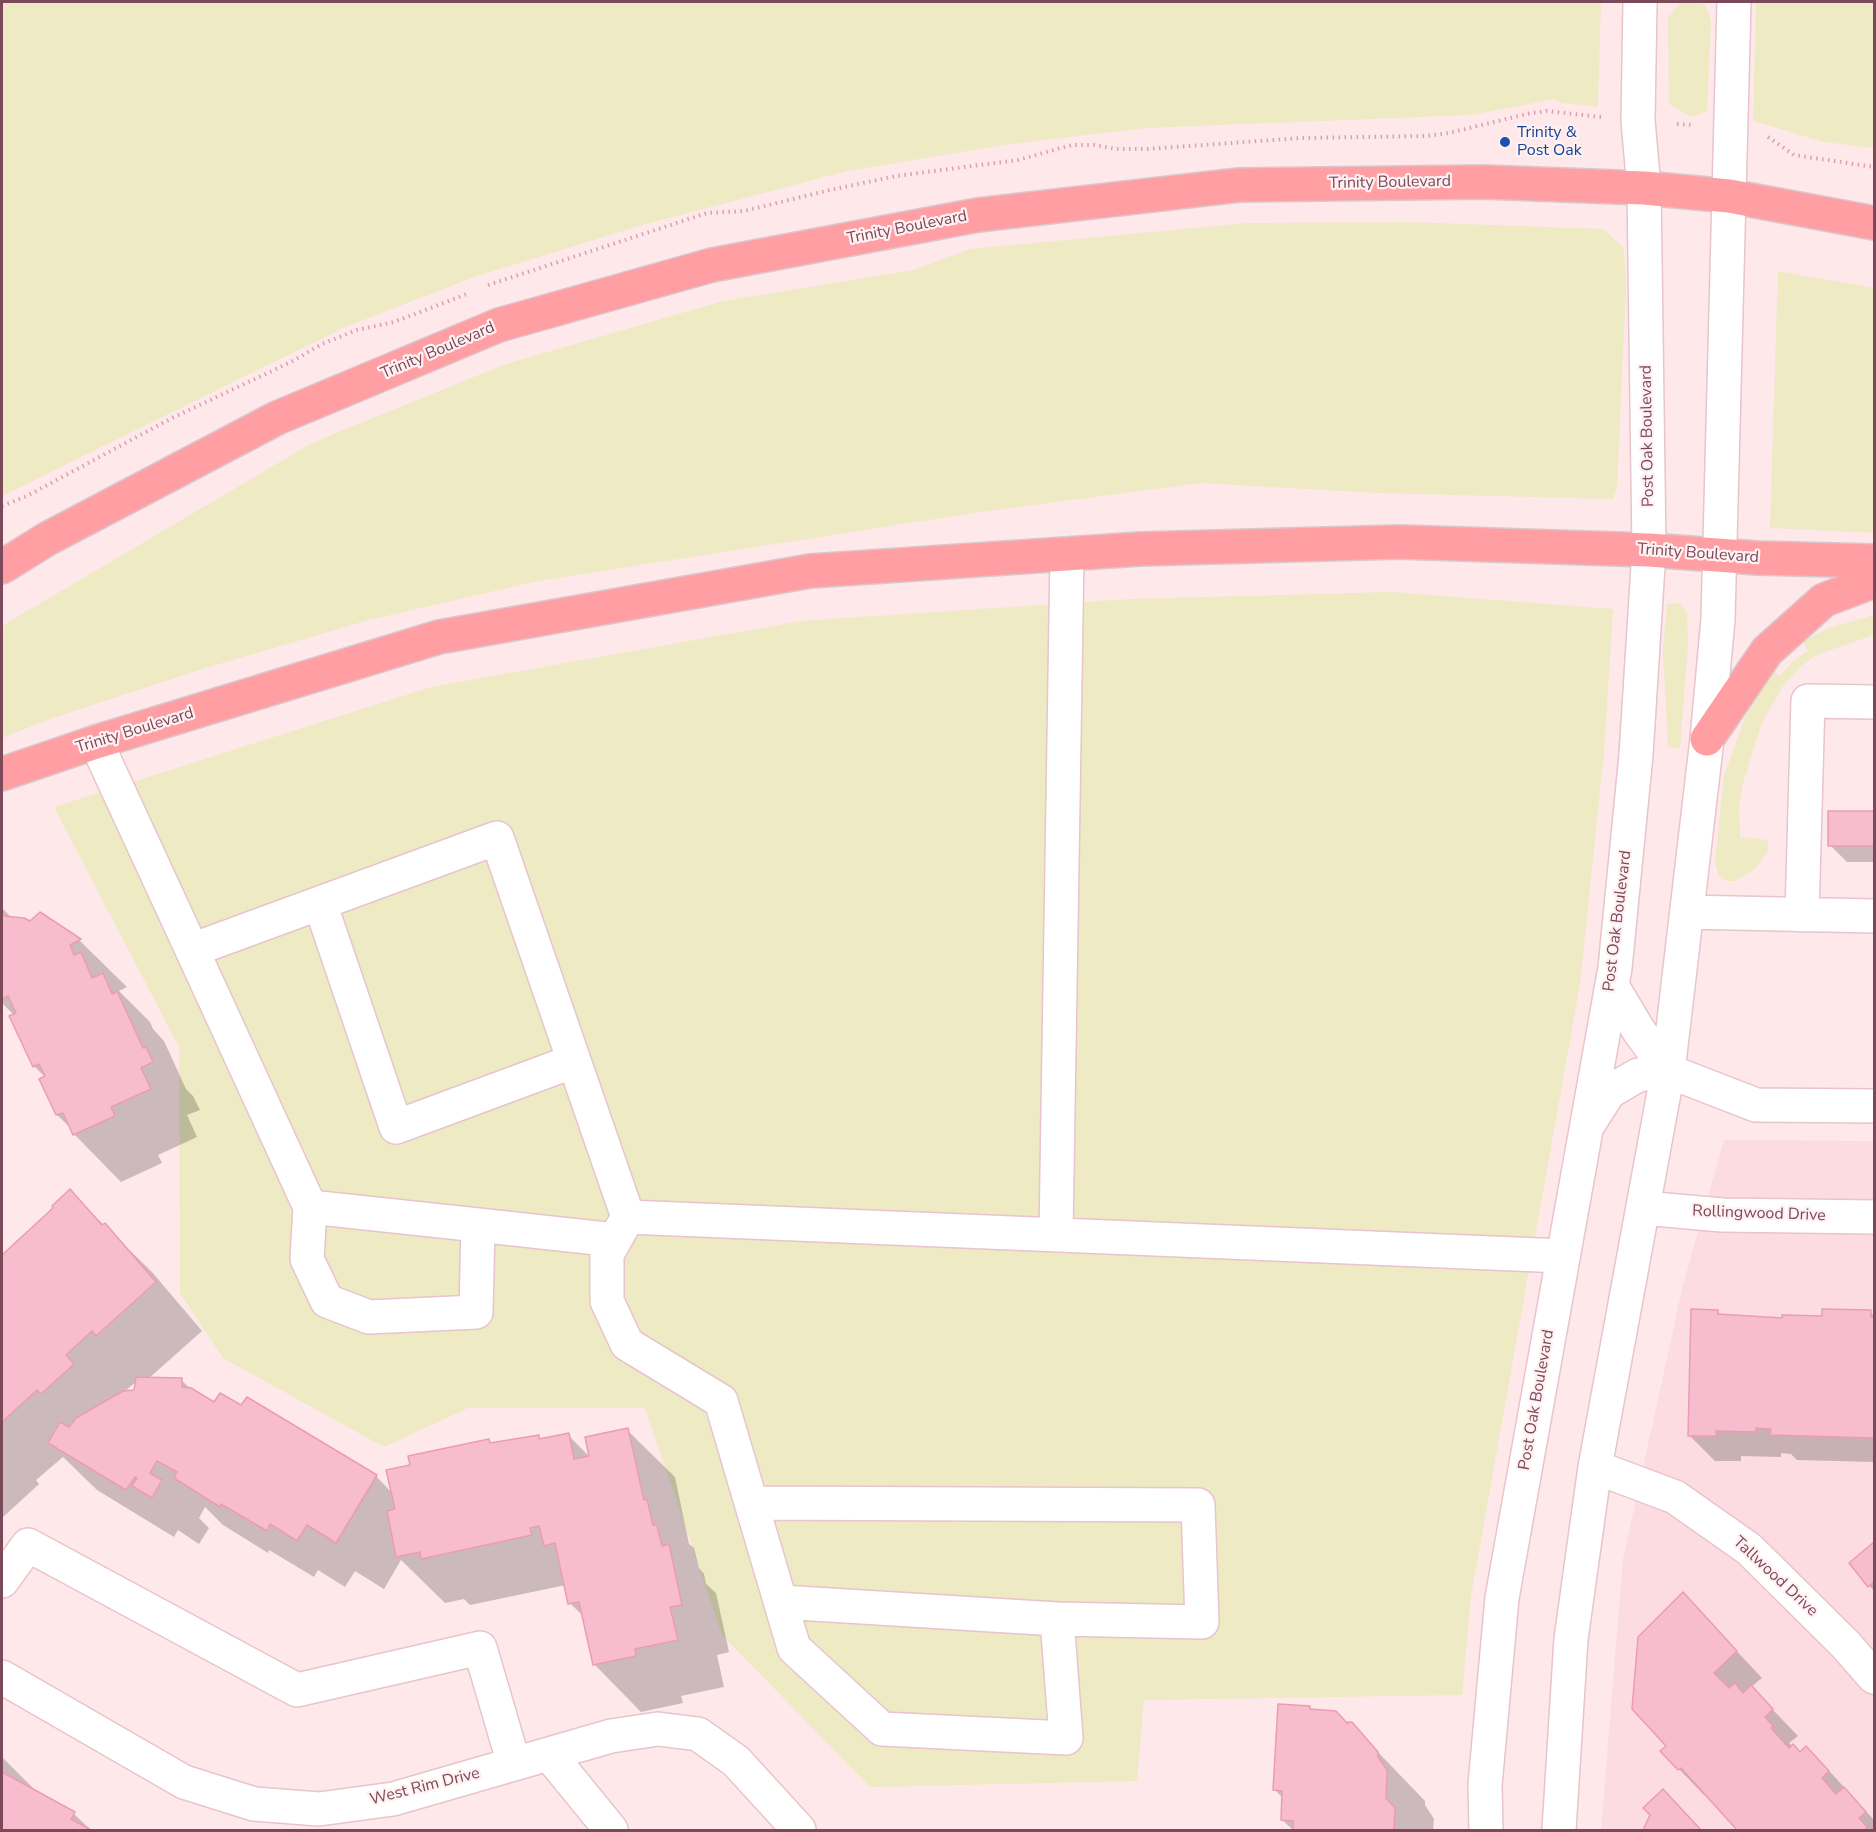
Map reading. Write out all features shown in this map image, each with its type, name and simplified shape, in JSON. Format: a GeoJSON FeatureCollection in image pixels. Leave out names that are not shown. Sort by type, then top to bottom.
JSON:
{"type":"FeatureCollection","features":[{"type":"Feature","properties":{"kind":"main road","name":"Trinity Boulevard"},"geometry":{"type":"LineString","coordinates":[[2,567],[47,539],[288,414],[499,325],[712,266],[978,214],[1239,185],[1484,182],[1644,188],[1729,196],[1875,223]]}},
{"type":"Feature","properties":{"kind":"main road","name":"Trinity Boulevard"},"geometry":{"type":"LineString","coordinates":[[2,774],[96,742],[439,637],[810,571],[1140,549],[1399,542],[1649,550],[1757,558],[1875,561]]}},
{"type":"Feature","properties":{"kind":"main road"},"geometry":{"type":"LineString","coordinates":[[1707,739],[1767,651],[1824,600],[1875,581]]}},
{"type":"Feature","properties":{"kind":"street","name":"Post Oak Boulevard"},"geometry":{"type":"LineString","coordinates":[[1486,1830],[1485,1785],[1502,1598],[1611,986],[1636,755],[1649,550],[1644,188],[1638,120],[1640,2]]}},
{"type":"Feature","properties":{"kind":"street"},"geometry":{"type":"LineString","coordinates":[[1559,1830],[1571,1639],[1596,1467],[1668,1071],[1707,739],[1718,619],[1734,2]]}},
{"type":"Feature","properties":{"kind":"street"},"geometry":{"type":"LineString","coordinates":[[1056,1235],[1066,554]]}},
{"type":"Feature","properties":{"kind":"street"},"geometry":{"type":"LineString","coordinates":[[1802,915],[1808,701],[1875,702]]}},
{"type":"Feature","properties":{"kind":"street"},"geometry":{"type":"LineString","coordinates":[[96,742],[310,1207],[307,1259],[327,1301],[369,1317],[476,1312],[478,1225]]}},
{"type":"Feature","properties":{"kind":"street"},"geometry":{"type":"LineString","coordinates":[[192,950],[497,838],[574,1061],[622,1228],[607,1254],[607,1301],[627,1344],[721,1401],[794,1648],[882,1729],[1066,1738],[1057,1619]]}},
{"type":"Feature","properties":{"kind":"street"},"geometry":{"type":"LineString","coordinates":[[320,903],[396,1127],[574,1061]]}},
{"type":"Feature","properties":{"kind":"street"},"geometry":{"type":"LineString","coordinates":[[1687,912],[1875,916]]}},
{"type":"Feature","properties":{"kind":"street"},"geometry":{"type":"LineString","coordinates":[[1611,986],[1668,1071]]}},
{"type":"Feature","properties":{"kind":"street"},"geometry":{"type":"LineString","coordinates":[[1586,1128],[1609,1092],[1638,1075],[1668,1071],[1756,1105],[1875,1106]]}},
{"type":"Feature","properties":{"kind":"street"},"geometry":{"type":"LineString","coordinates":[[310,1207],[478,1225],[1056,1235],[1563,1256]]}},
{"type":"Feature","properties":{"kind":"street","name":"Rollingwood Drive"},"geometry":{"type":"LineString","coordinates":[[1643,1208],[1722,1215],[1875,1217]]}},
{"type":"Feature","properties":{"kind":"street","name":"Tallwood Drive"},"geometry":{"type":"LineString","coordinates":[[1596,1467],[1675,1497],[1749,1549],[1875,1677]]}},
{"type":"Feature","properties":{"kind":"street"},"geometry":{"type":"LineString","coordinates":[[752,1503],[1198,1505],[1202,1622],[1057,1619],[781,1602]]}},
{"type":"Feature","properties":{"kind":"street"},"geometry":{"type":"LineString","coordinates":[[2,1581],[28,1545],[297,1690],[480,1648],[514,1764]]}},
{"type":"Feature","properties":{"kind":"street","name":"West Rim Drive"},"geometry":{"type":"LineString","coordinates":[[2,1677],[184,1782],[254,1804],[319,1809],[393,1799],[611,1736],[658,1729],[698,1734],[736,1761],[799,1830]]}},
{"type":"Feature","properties":{"kind":"street"},"geometry":{"type":"LineString","coordinates":[[549,1754],[611,1830]]}},
{"type":"Feature","properties":{"kind":"shaded area"},"geometry":{"type":"Polygon","coordinates":[[[2,2],[1601,2],[1598,107],[1558,102],[1555,99],[1471,115],[1146,128],[1003,145],[847,171],[639,226],[474,277],[343,328],[2,496],[2,2]]]}},
{"type":"Feature","properties":{"kind":"shaded area"},"geometry":{"type":"Polygon","coordinates":[[[1681,2],[1705,4],[1711,21],[1707,111],[1691,117],[1669,104],[1668,18],[1681,2]]]}},
{"type":"Feature","properties":{"kind":"shaded area"},"geometry":{"type":"Polygon","coordinates":[[[1756,2],[1874,2],[1874,148],[1824,142],[1753,121],[1756,2]]]}},
{"type":"Feature","properties":{"kind":"shaded area"},"geometry":{"type":"Polygon","coordinates":[[[1410,222],[1603,229],[1624,248],[1626,287],[1617,487],[1613,499],[1376,493],[1201,483],[980,512],[538,581],[369,620],[199,670],[50,719],[2,738],[2,626],[312,443],[503,365],[723,301],[913,270],[970,249],[1247,223],[1410,222]]]}},
{"type":"Feature","properties":{"kind":"shaded area"},"geometry":{"type":"Polygon","coordinates":[[[1778,271],[1874,288],[1874,533],[1770,528],[1778,271]]]}},
{"type":"Feature","properties":{"kind":"shaded area"},"geometry":{"type":"Polygon","coordinates":[[[1391,592],[1613,609],[1604,753],[1580,984],[1471,1596],[1462,1695],[1144,1700],[1137,1781],[870,1787],[722,1635],[645,1408],[468,1408],[384,1447],[223,1358],[180,1293],[179,1047],[54,807],[431,687],[801,621],[1131,599],[1391,592]]]}},
{"type":"Feature","properties":{"kind":"shaded area"},"geometry":{"type":"Polygon","coordinates":[[[1680,603],[1687,613],[1688,644],[1680,749],[1668,747],[1663,651],[1667,604],[1680,603]]]}},
{"type":"Feature","properties":{"kind":"shaded area"},"geometry":{"type":"Polygon","coordinates":[[[1874,615],[1874,635],[1816,655],[1800,667],[1783,686],[1762,722],[1743,783],[1739,807],[1740,837],[1768,840],[1768,851],[1755,869],[1735,881],[1726,881],[1718,874],[1715,862],[1724,776],[1745,717],[1771,670],[1780,676],[1793,661],[1808,651],[1803,641],[1829,628],[1874,615]]]}},
{"type":"Feature","properties":{"kind":"shaded area"},"geometry":{"type":"Polygon","coordinates":[[[1724,1140],[1874,1141],[1874,1830],[1601,1830],[1623,1559],[1683,1285],[1724,1140]]]}},
{"type":"Feature","properties":{"kind":"building"},"geometry":{"type":"Polygon","coordinates":[[[1828,811],[1874,811],[1874,846],[1828,846],[1828,811]]]}},
{"type":"Feature","properties":{"kind":"building"},"geometry":{"type":"Polygon","coordinates":[[[40,912],[81,939],[70,945],[74,955],[81,952],[92,978],[103,973],[112,994],[117,991],[143,1048],[146,1047],[153,1062],[141,1068],[151,1089],[111,1107],[115,1116],[73,1135],[63,1113],[56,1115],[39,1079],[45,1076],[39,1064],[33,1067],[9,1016],[16,1013],[8,996],[2,999],[2,913],[3,916],[24,918],[30,921],[40,912]]]}},
{"type":"Feature","properties":{"kind":"building"},"geometry":{"type":"Polygon","coordinates":[[[70,1189],[102,1225],[105,1223],[156,1282],[96,1336],[92,1331],[66,1355],[74,1364],[41,1394],[37,1390],[2,1422],[2,1255],[70,1189]]]}},
{"type":"Feature","properties":{"kind":"building"},"geometry":{"type":"Polygon","coordinates":[[[1691,1309],[1718,1310],[1718,1314],[1782,1318],[1782,1315],[1822,1316],[1822,1309],[1871,1310],[1871,1317],[1874,1317],[1874,1438],[1770,1435],[1771,1429],[1756,1428],[1756,1432],[1716,1431],[1716,1436],[1688,1436],[1691,1309]]]}},
{"type":"Feature","properties":{"kind":"building"},"geometry":{"type":"Polygon","coordinates":[[[136,1377],[182,1378],[182,1387],[191,1388],[214,1402],[220,1393],[241,1405],[247,1397],[377,1475],[336,1543],[307,1525],[297,1541],[270,1524],[267,1531],[221,1504],[220,1507],[174,1478],[177,1472],[157,1461],[150,1473],[162,1480],[152,1498],[132,1486],[137,1478],[135,1477],[126,1490],[48,1443],[60,1422],[69,1427],[76,1418],[123,1391],[134,1390],[136,1377]]]}},
{"type":"Feature","properties":{"kind":"building"},"geometry":{"type":"Polygon","coordinates":[[[628,1428],[644,1500],[647,1499],[653,1525],[657,1525],[662,1546],[669,1544],[682,1605],[670,1607],[678,1640],[635,1649],[636,1656],[593,1665],[579,1602],[568,1604],[555,1543],[544,1546],[539,1526],[530,1528],[532,1535],[421,1559],[420,1552],[396,1557],[387,1511],[395,1509],[386,1470],[410,1465],[408,1456],[489,1439],[490,1443],[539,1435],[539,1439],[569,1433],[574,1459],[589,1456],[585,1437],[628,1428]]]}},
{"type":"Feature","properties":{"kind":"building"},"geometry":{"type":"Polygon","coordinates":[[[1874,1542],[1874,1582],[1868,1587],[1849,1563],[1874,1542]]]}},
{"type":"Feature","properties":{"kind":"building"},"geometry":{"type":"Polygon","coordinates":[[[1683,1592],[1737,1651],[1714,1673],[1729,1688],[1735,1683],[1743,1693],[1751,1685],[1773,1709],[1765,1717],[1773,1726],[1771,1728],[1789,1748],[1793,1744],[1800,1752],[1806,1746],[1829,1771],[1822,1778],[1836,1794],[1844,1787],[1866,1812],[1859,1818],[1867,1827],[1865,1830],[1737,1830],[1681,1768],[1678,1770],[1660,1751],[1666,1746],[1632,1709],[1638,1637],[1683,1592]]]}},
{"type":"Feature","properties":{"kind":"building"},"geometry":{"type":"Polygon","coordinates":[[[1278,1704],[1310,1706],[1310,1709],[1336,1711],[1348,1724],[1352,1722],[1378,1752],[1378,1757],[1387,1770],[1386,1798],[1395,1808],[1394,1830],[1293,1830],[1293,1821],[1281,1820],[1282,1791],[1273,1790],[1278,1704]]]}},
{"type":"Feature","properties":{"kind":"building"},"geometry":{"type":"Polygon","coordinates":[[[2,1772],[75,1812],[71,1819],[91,1830],[2,1830],[2,1772]]]}},
{"type":"Feature","properties":{"kind":"building"},"geometry":{"type":"Polygon","coordinates":[[[1663,1789],[1701,1830],[1643,1830],[1650,1815],[1643,1808],[1663,1789]]]}},
{"type":"Feature","properties":{"kind":"place","name":"Trinity & Post Oak"},"geometry":{"type":"Point","coordinates":[1505,142]}}]}
